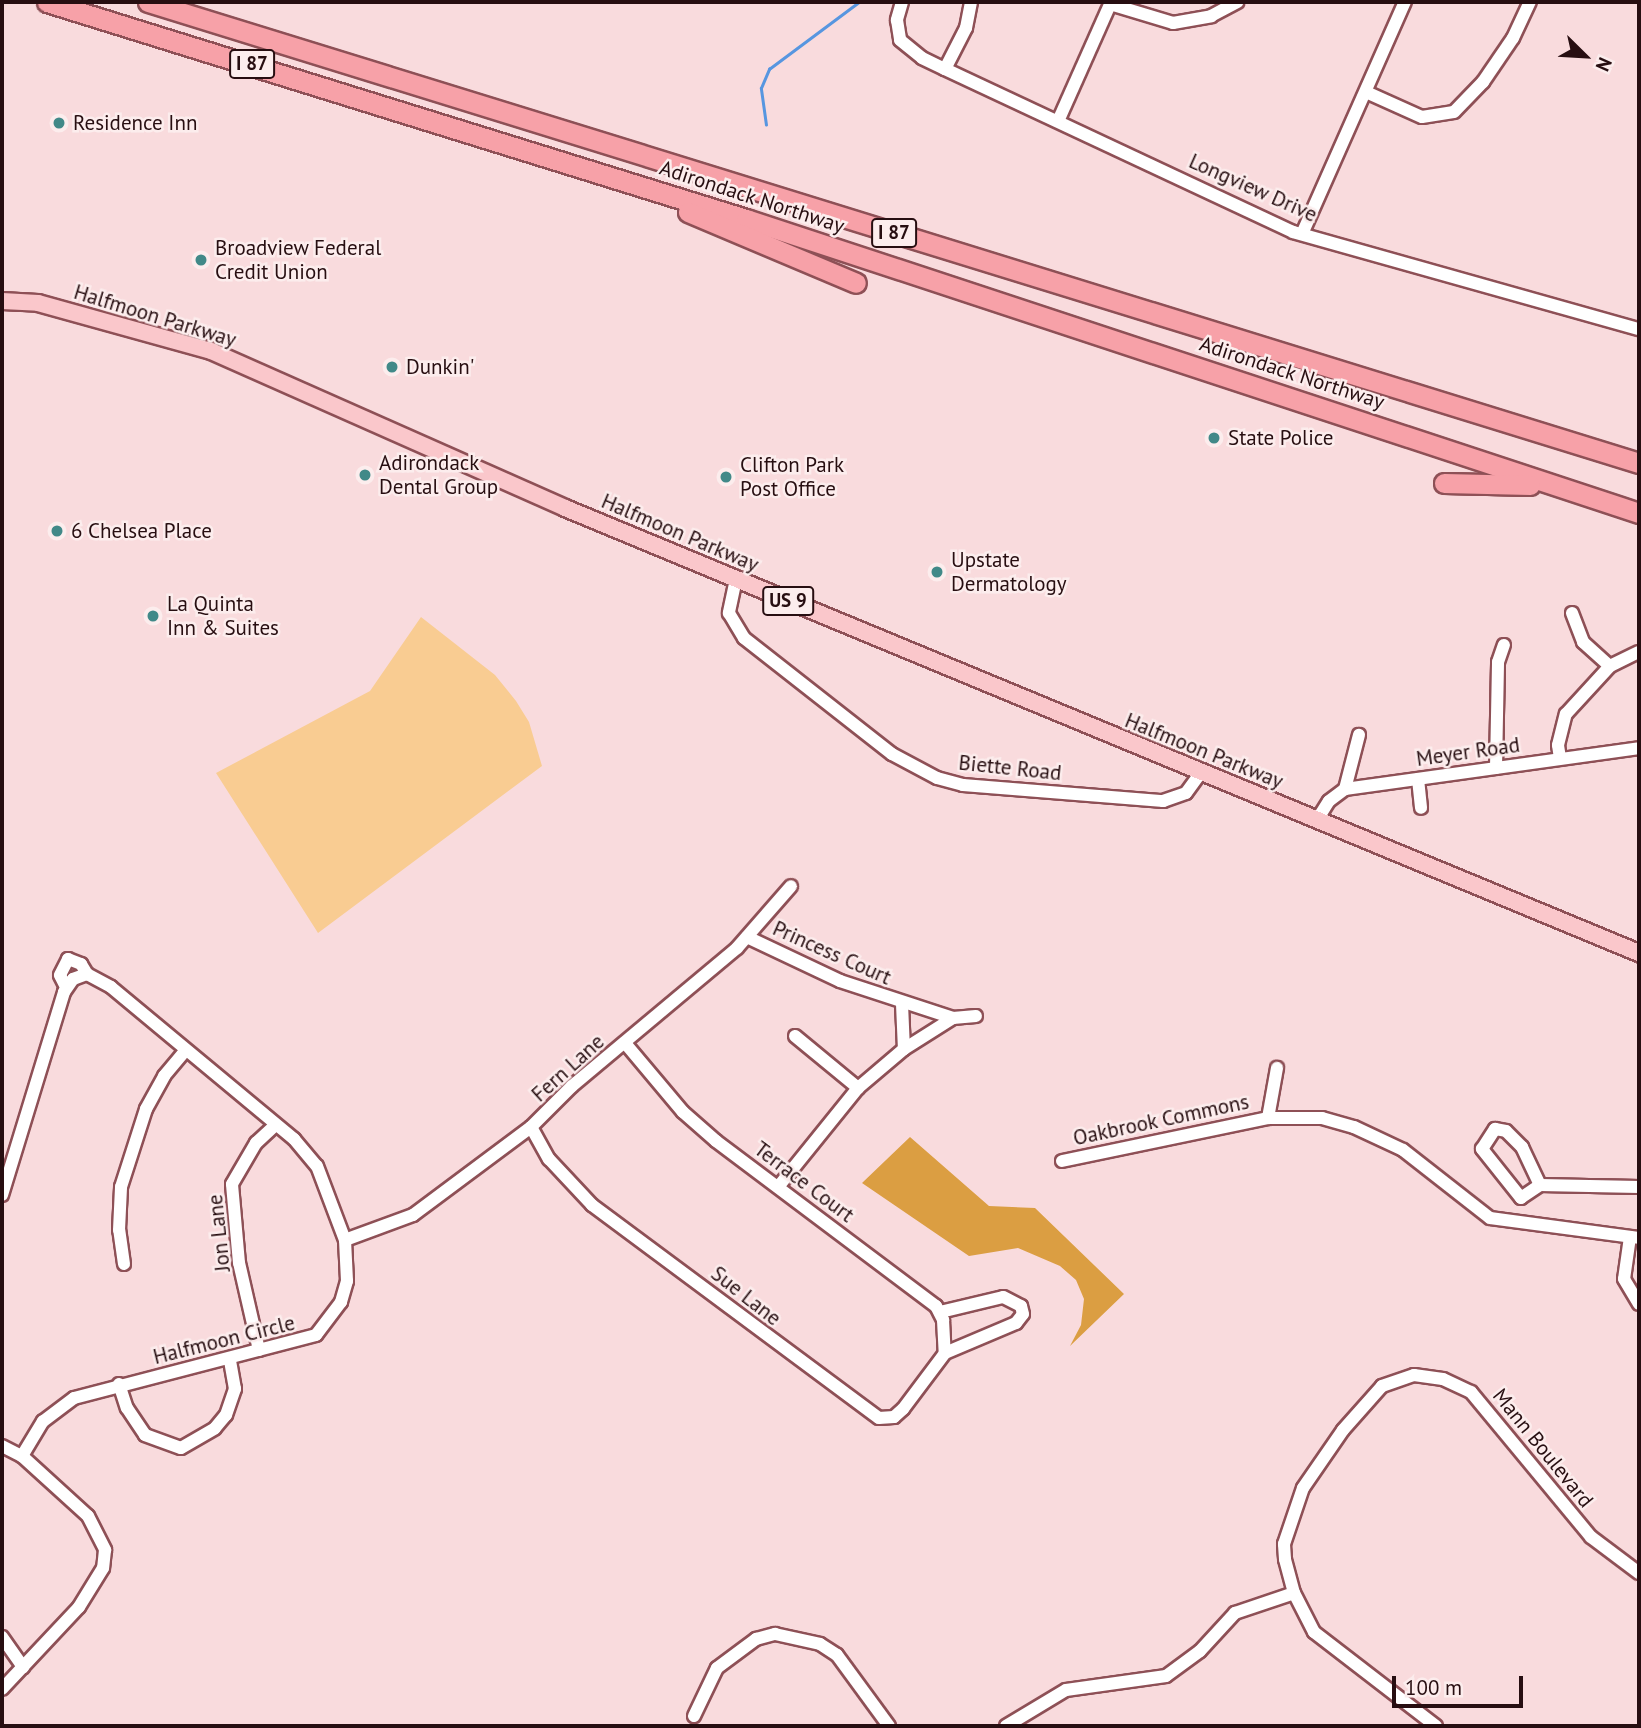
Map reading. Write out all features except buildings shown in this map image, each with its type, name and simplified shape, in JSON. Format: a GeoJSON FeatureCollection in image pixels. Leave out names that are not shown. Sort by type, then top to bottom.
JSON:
{"type":"FeatureCollection","features":[{"type":"Feature","properties":{"kind":"highway","name":"Adirondack Northway"},"geometry":{"type":"LineString","coordinates":[[47,2],[574,164],[1636,512]]}},
{"type":"Feature","properties":{"kind":"highway","name":"Adirondack Northway"},"geometry":{"type":"LineString","coordinates":[[148,2],[1639,463]]}},
{"type":"Feature","properties":{"kind":"highway"},"geometry":{"type":"LineString","coordinates":[[574,164],[856,283]]}},
{"type":"Feature","properties":{"kind":"highway"},"geometry":{"type":"LineString","coordinates":[[1444,483],[1520,482],[1636,512]]}},
{"type":"Feature","properties":{"kind":"main road","name":"Halfmoon Parkway"},"geometry":{"type":"LineString","coordinates":[[2,301],[38,303],[211,351],[460,463],[1639,953]]}},
{"type":"Feature","properties":{"kind":"street","name":"Longview Drive"},"geometry":{"type":"LineString","coordinates":[[902,2],[897,20],[900,40],[922,58],[1059,119],[1302,234],[1639,329]]}},
{"type":"Feature","properties":{"kind":"street"},"geometry":{"type":"LineString","coordinates":[[945,69],[966,28],[971,2]]}},
{"type":"Feature","properties":{"kind":"street"},"geometry":{"type":"LineString","coordinates":[[1059,119],[1111,3],[1173,23],[1211,16],[1237,2]]}},
{"type":"Feature","properties":{"kind":"street"},"geometry":{"type":"LineString","coordinates":[[1302,234],[1405,2]]}},
{"type":"Feature","properties":{"kind":"street"},"geometry":{"type":"LineString","coordinates":[[1366,93],[1422,117],[1454,112],[1483,82],[1513,38],[1530,2]]}},
{"type":"Feature","properties":{"kind":"street","name":"Biette Road"},"geometry":{"type":"LineString","coordinates":[[736,579],[729,613],[744,638],[892,754],[937,778],[963,785],[1163,801],[1186,793],[1201,772]]}},
{"type":"Feature","properties":{"kind":"street"},"geometry":{"type":"LineString","coordinates":[[1572,613],[1583,642],[1610,666]]}},
{"type":"Feature","properties":{"kind":"street"},"geometry":{"type":"LineString","coordinates":[[1496,768],[1498,670],[1504,645]]}},
{"type":"Feature","properties":{"kind":"street"},"geometry":{"type":"LineString","coordinates":[[1560,758],[1558,744],[1566,714],[1610,666],[1639,652]]}},
{"type":"Feature","properties":{"kind":"street"},"geometry":{"type":"LineString","coordinates":[[1317,820],[1329,801],[1345,789],[1359,735]]}},
{"type":"Feature","properties":{"kind":"street","name":"Meyer Road"},"geometry":{"type":"LineString","coordinates":[[1345,789],[1639,747]]}},
{"type":"Feature","properties":{"kind":"street"},"geometry":{"type":"LineString","coordinates":[[1419,779],[1421,808]]}},
{"type":"Feature","properties":{"kind":"street","name":"Fern Lane"},"geometry":{"type":"LineString","coordinates":[[345,1240],[413,1215],[531,1127],[747,937],[791,887]]}},
{"type":"Feature","properties":{"kind":"street","name":"Princess Court"},"geometry":{"type":"LineString","coordinates":[[747,937],[902,1004],[953,1018],[976,1016]]}},
{"type":"Feature","properties":{"kind":"street","name":"Halfmoon Circle"},"geometry":{"type":"LineString","coordinates":[[2,1195],[66,987],[60,975],[68,960],[81,964],[87,974],[111,987],[184,1052],[275,1125],[317,1166],[345,1240],[347,1281],[326,1326],[306,1340],[259,1350],[230,1361],[120,1384],[60,1405],[43,1420],[22,1456]]}},
{"type":"Feature","properties":{"kind":"street"},"geometry":{"type":"LineString","coordinates":[[66,987],[87,974]]}},
{"type":"Feature","properties":{"kind":"street","name":"Princess Court"},"geometry":{"type":"LineString","coordinates":[[902,1004],[904,1049]]}},
{"type":"Feature","properties":{"kind":"street","name":"Princess Court"},"geometry":{"type":"LineString","coordinates":[[778,1187],[858,1088],[904,1049],[953,1018]]}},
{"type":"Feature","properties":{"kind":"street"},"geometry":{"type":"LineString","coordinates":[[795,1036],[858,1088]]}},
{"type":"Feature","properties":{"kind":"street","name":"Terrace Court"},"geometry":{"type":"LineString","coordinates":[[625,1043],[683,1112],[940,1312]]}},
{"type":"Feature","properties":{"kind":"street"},"geometry":{"type":"LineString","coordinates":[[124,1264],[119,1230],[121,1187],[146,1109],[164,1076],[184,1052]]}},
{"type":"Feature","properties":{"kind":"street","name":"Oakbrook Commons"},"geometry":{"type":"LineString","coordinates":[[1268,1118],[1277,1068]]}},
{"type":"Feature","properties":{"kind":"street","name":"Oakbrook Commons"},"geometry":{"type":"LineString","coordinates":[[1062,1161],[1268,1118],[1322,1118],[1379,1138],[1403,1150],[1490,1218],[1634,1238],[1624,1279],[1639,1304]]}},
{"type":"Feature","properties":{"kind":"street","name":"Jon Lane"},"geometry":{"type":"LineString","coordinates":[[259,1350],[239,1263],[232,1184],[256,1143],[275,1125]]}},
{"type":"Feature","properties":{"kind":"street","name":"Sue Lane"},"geometry":{"type":"LineString","coordinates":[[531,1127],[549,1159],[592,1205],[872,1415],[894,1417],[903,1409],[944,1353]]}},
{"type":"Feature","properties":{"kind":"street"},"geometry":{"type":"LineString","coordinates":[[1540,1185],[1515,1138],[1506,1131],[1489,1133],[1482,1149],[1521,1198],[1540,1185],[1639,1187]]}},
{"type":"Feature","properties":{"kind":"street"},"geometry":{"type":"LineString","coordinates":[[1003,1297],[1021,1306],[1023,1314],[1016,1323],[944,1353],[940,1312],[1003,1297]]}},
{"type":"Feature","properties":{"kind":"street"},"geometry":{"type":"LineString","coordinates":[[120,1384],[127,1408],[145,1435],[181,1448],[215,1428],[226,1415],[235,1389],[230,1361]]}},
{"type":"Feature","properties":{"kind":"street","name":"Mann Boulevard"},"geometry":{"type":"LineString","coordinates":[[1436,1726],[1329,1647],[1314,1632],[1293,1593],[1284,1544],[1303,1488],[1369,1399],[1396,1379],[1414,1375],[1443,1378],[1471,1392],[1591,1537],[1639,1573]]}},
{"type":"Feature","properties":{"kind":"street"},"geometry":{"type":"LineString","coordinates":[[2,1446],[22,1456],[88,1516],[111,1549],[91,1590],[2,1689]]}},
{"type":"Feature","properties":{"kind":"street"},"geometry":{"type":"LineString","coordinates":[[1006,1726],[1066,1690],[1166,1676],[1200,1651],[1235,1613],[1293,1593]]}},
{"type":"Feature","properties":{"kind":"street"},"geometry":{"type":"LineString","coordinates":[[694,1716],[717,1668],[756,1639],[775,1634],[821,1644],[837,1655],[889,1726]]}},
{"type":"Feature","properties":{"kind":"street"},"geometry":{"type":"LineString","coordinates":[[2,1637],[23,1667]]}},
{"type":"Feature","properties":{"kind":"shaded area"},"geometry":{"type":"Polygon","coordinates":[[[421,617],[495,675],[529,722],[542,766],[318,933],[216,773],[370,691],[421,617]]]}},
{"type":"Feature","properties":{"kind":"shaded area"},"geometry":{"type":"Polygon","coordinates":[[[910,1137],[989,1206],[1035,1208],[1124,1294],[1070,1346],[1081,1325],[1084,1299],[1076,1280],[1060,1266],[1018,1248],[969,1256],[862,1183],[910,1137]]]}},
{"type":"Feature","properties":{"kind":"waterway"},"geometry":{"type":"LineString","coordinates":[[766,125],[761,88],[769,69],[859,2]]}},
{"type":"Feature","properties":{"kind":"place","name":"Residence Inn"},"geometry":{"type":"Point","coordinates":[59,123]}},
{"type":"Feature","properties":{"kind":"place","name":"Broadview Federal Credit Union"},"geometry":{"type":"Point","coordinates":[201,260]}},
{"type":"Feature","properties":{"kind":"place","name":"Dunkin'"},"geometry":{"type":"Point","coordinates":[392,367]}},
{"type":"Feature","properties":{"kind":"place","name":"State Police"},"geometry":{"type":"Point","coordinates":[1214,438]}},
{"type":"Feature","properties":{"kind":"place","name":"Adirondack Dental Group"},"geometry":{"type":"Point","coordinates":[365,475]}},
{"type":"Feature","properties":{"kind":"place","name":"Clifton Park Post Office"},"geometry":{"type":"Point","coordinates":[726,477]}},
{"type":"Feature","properties":{"kind":"place","name":"6 Chelsea Place"},"geometry":{"type":"Point","coordinates":[57,531]}},
{"type":"Feature","properties":{"kind":"place","name":"Upstate Dermatology"},"geometry":{"type":"Point","coordinates":[937,572]}},
{"type":"Feature","properties":{"kind":"place","name":"La Quinta Inn & Suites"},"geometry":{"type":"Point","coordinates":[153,616]}}]}
